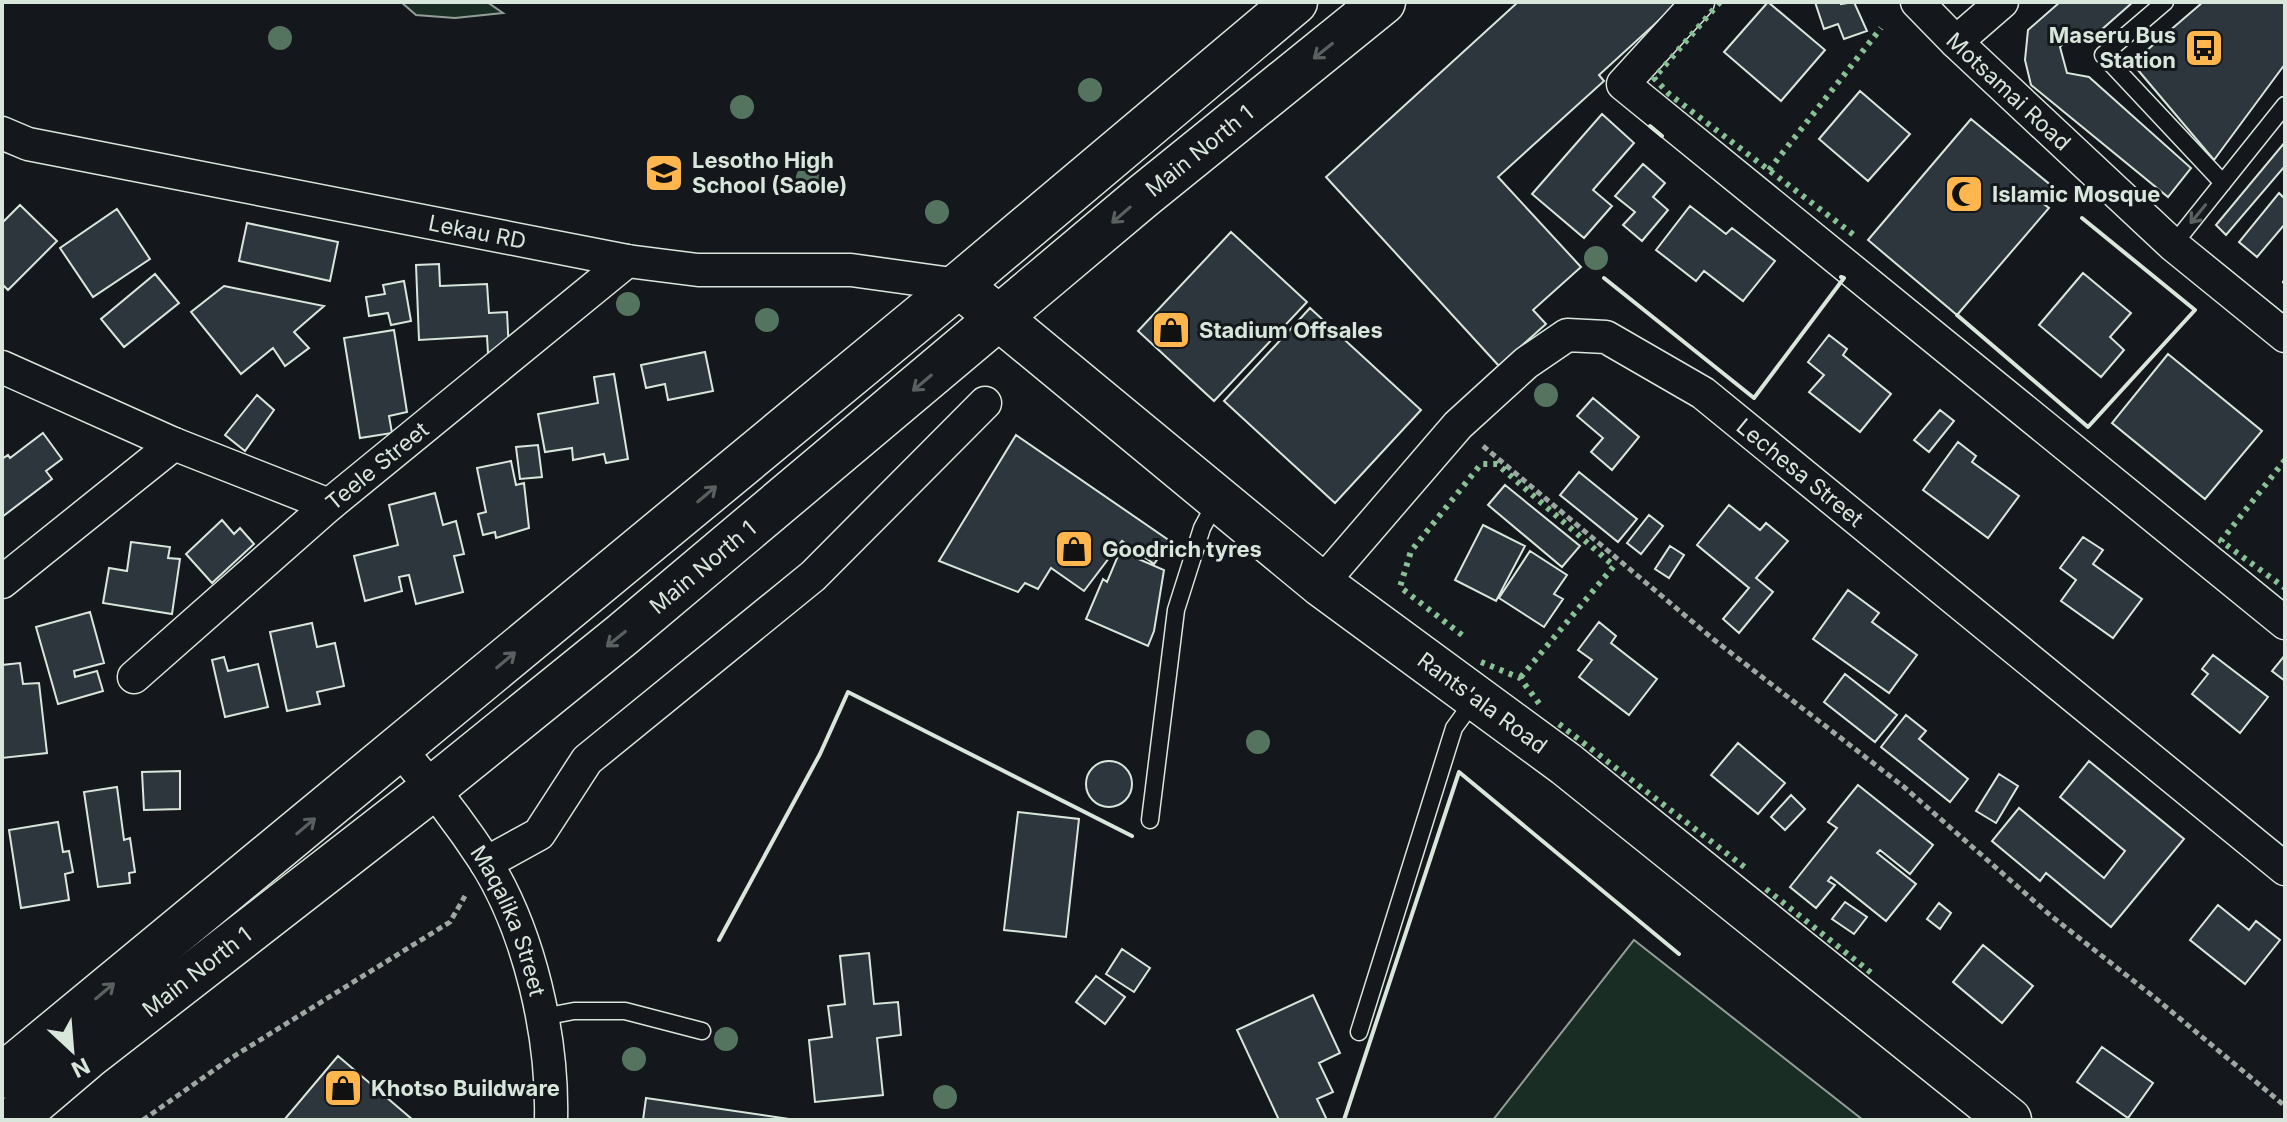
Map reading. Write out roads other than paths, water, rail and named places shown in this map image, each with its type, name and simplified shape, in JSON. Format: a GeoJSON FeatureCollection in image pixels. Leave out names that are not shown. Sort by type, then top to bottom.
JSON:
{"type":"FeatureCollection","features":[{"type":"Feature","properties":{"kind":"main road","name":"Main North 1"},"geometry":{"type":"LineString","coordinates":[[2,1076],[959,285],[1295,2]]}},
{"type":"Feature","properties":{"kind":"main road","name":"Main North 1"},"geometry":{"type":"LineString","coordinates":[[13,1120],[87,1057],[433,788],[622,635],[1142,197],[1383,2]]}},
{"type":"Feature","properties":{"kind":"main road","name":"Rants'ala Road"},"geometry":{"type":"LineString","coordinates":[[959,285],[1321,584],[1566,764],[2009,1120]]}},
{"type":"Feature","properties":{"kind":"street"},"geometry":{"type":"LineString","coordinates":[[1698,2],[1623,84],[2285,623]]}},
{"type":"Feature","properties":{"kind":"street","name":"Motsamai Road"},"geometry":{"type":"LineString","coordinates":[[1917,2],[2173,245],[2285,336]]}},
{"type":"Feature","properties":{"kind":"street"},"geometry":{"type":"LineString","coordinates":[[1956,42],[2002,2]]}},
{"type":"Feature","properties":{"kind":"street","name":"Lekau RD"},"geometry":{"type":"LineString","coordinates":[[2,133],[28,144],[627,261],[698,270],[851,270],[959,285]]}},
{"type":"Feature","properties":{"kind":"street","name":"Teele Street"},"geometry":{"type":"LineString","coordinates":[[134,677],[329,505],[627,261]]}},
{"type":"Feature","properties":{"kind":"street","name":"Lechesa Street"},"geometry":{"type":"LineString","coordinates":[[1321,584],[1458,425],[1526,363],[1567,335],[1606,337],[1703,393],[2285,869]]}},
{"type":"Feature","properties":{"kind":"street"},"geometry":{"type":"LineString","coordinates":[[2,367],[174,444],[329,505]]}},
{"type":"Feature","properties":{"kind":"street"},"geometry":{"type":"LineString","coordinates":[[486,863],[539,834],[587,760],[813,576],[985,403]]}},
{"type":"Feature","properties":{"kind":"street"},"geometry":{"type":"LineString","coordinates":[[2,582],[174,444]]}},
{"type":"Feature","properties":{"kind":"street","name":"Maqalika Street"},"geometry":{"type":"LineString","coordinates":[[399,749],[433,788],[486,863],[518,928],[543,1017],[552,1093],[551,1120]]}},
{"type":"Feature","properties":{"kind":"lane"},"geometry":{"type":"LineString","coordinates":[[2165,2],[2103,55],[2223,183]]}},
{"type":"Feature","properties":{"kind":"lane"},"geometry":{"type":"LineString","coordinates":[[2173,245],[2285,105]]}},
{"type":"Feature","properties":{"kind":"lane"},"geometry":{"type":"LineString","coordinates":[[1150,820],[1176,610],[1202,528],[1217,500]]}},
{"type":"Feature","properties":{"kind":"lane"},"geometry":{"type":"LineString","coordinates":[[1359,1032],[1454,728],[1476,698]]}},
{"type":"Feature","properties":{"kind":"lane"},"geometry":{"type":"LineString","coordinates":[[543,1017],[574,1011],[625,1011],[702,1031]]}},
{"type":"Feature","properties":{"kind":"place","name":"Maseru Bus Station"},"geometry":{"type":"Point","coordinates":[2204,48]}},
{"type":"Feature","properties":{"kind":"place","name":"Lesotho High School (Saole)"},"geometry":{"type":"Point","coordinates":[664,173]}},
{"type":"Feature","properties":{"kind":"place","name":"Islamic Mosque"},"geometry":{"type":"Point","coordinates":[1964,194]}},
{"type":"Feature","properties":{"kind":"place","name":"Stadium Offsales"},"geometry":{"type":"Point","coordinates":[1171,330]}},
{"type":"Feature","properties":{"kind":"place","name":"Goodrich tyres"},"geometry":{"type":"Point","coordinates":[1074,549]}},
{"type":"Feature","properties":{"kind":"place","name":"Khotso Buildware"},"geometry":{"type":"Point","coordinates":[343,1088]}}]}
